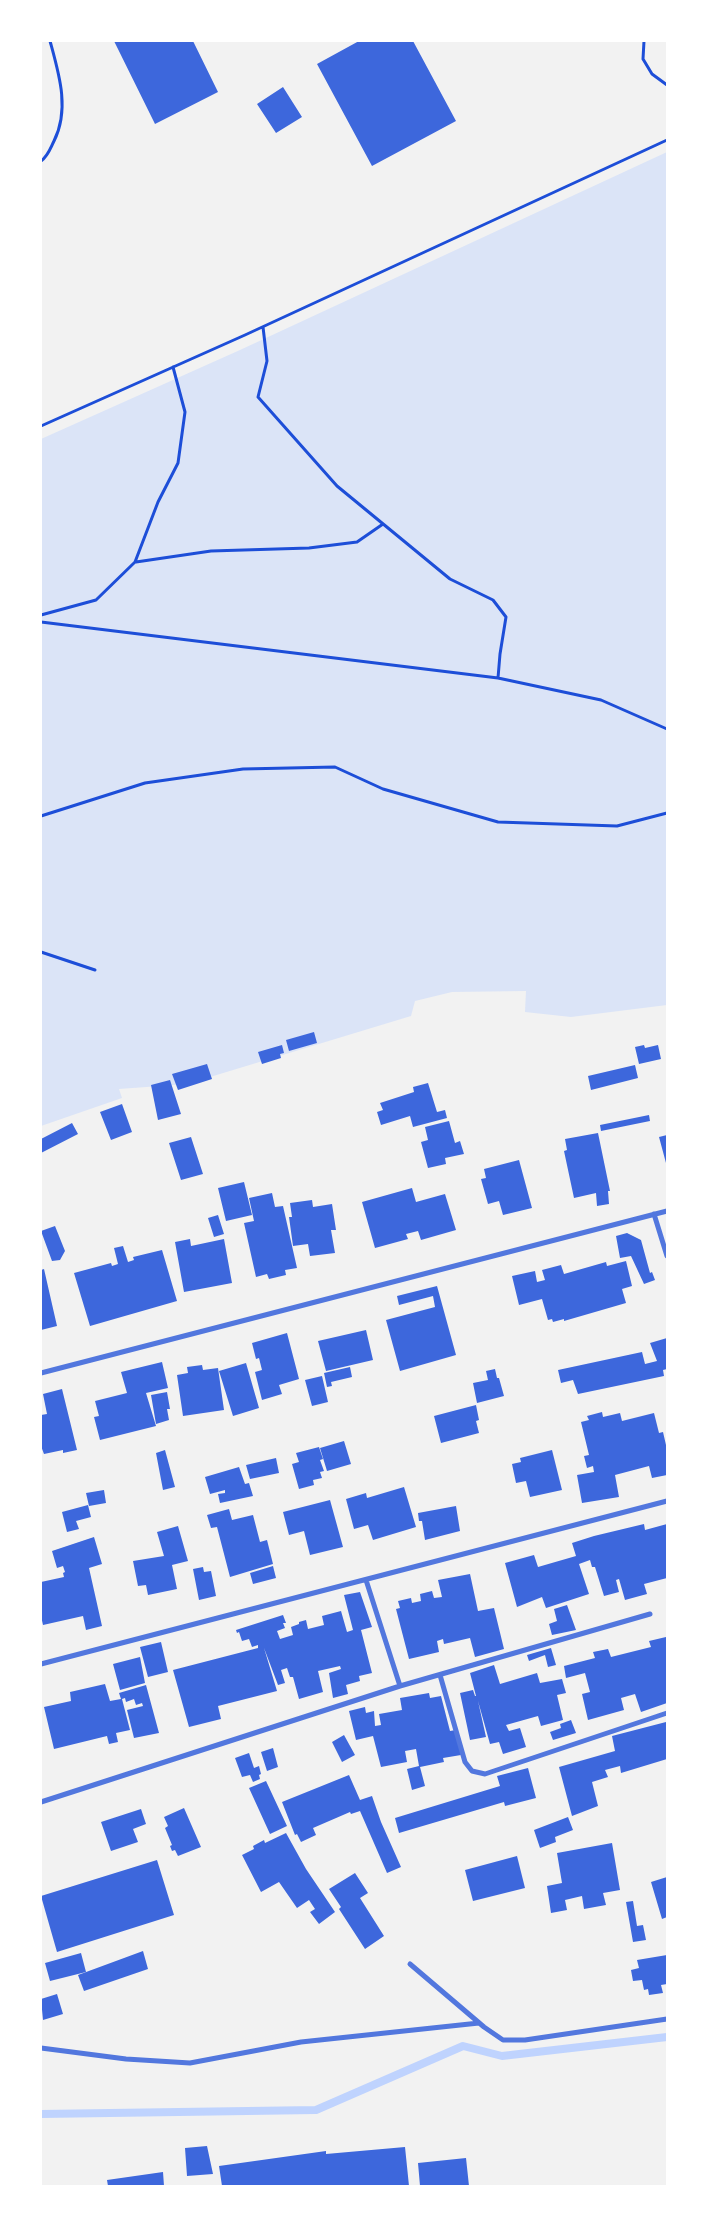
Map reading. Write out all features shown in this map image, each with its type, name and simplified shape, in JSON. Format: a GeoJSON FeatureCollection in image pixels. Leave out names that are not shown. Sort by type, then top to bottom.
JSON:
{"type":"FeatureCollection","features":[{"type":"Feature","properties":{"kind":"street"},"geometry":{"type":"LineString","coordinates":[[41,1373],[667,1211]]}},
{"type":"Feature","properties":{"kind":"street"},"geometry":{"type":"LineString","coordinates":[[654,1214],[667,1256]]}},
{"type":"Feature","properties":{"kind":"street"},"geometry":{"type":"LineString","coordinates":[[41,1664],[667,1501]]}},
{"type":"Feature","properties":{"kind":"street"},"geometry":{"type":"LineString","coordinates":[[366,1580],[400,1686]]}},
{"type":"Feature","properties":{"kind":"street"},"geometry":{"type":"LineString","coordinates":[[41,1802],[400,1686],[650,1614]]}},
{"type":"Feature","properties":{"kind":"street"},"geometry":{"type":"LineString","coordinates":[[440,1675],[465,1762],[472,1771],[485,1774],[667,1713]]}},
{"type":"Feature","properties":{"kind":"street"},"geometry":{"type":"LineString","coordinates":[[410,1964],[479,2023],[504,2040],[525,2040],[667,2019]]}},
{"type":"Feature","properties":{"kind":"street"},"geometry":{"type":"LineString","coordinates":[[41,2048],[126,2059],[190,2063],[301,2042],[479,2023]]}},
{"type":"Feature","properties":{"kind":"path"},"geometry":{"type":"LineString","coordinates":[[41,161],[46,157],[57,134],[63,106],[62,84],[50,41]]}},
{"type":"Feature","properties":{"kind":"path"},"geometry":{"type":"LineString","coordinates":[[644,41],[643,59],[652,74],[667,85]]}},
{"type":"Feature","properties":{"kind":"path"},"geometry":{"type":"LineString","coordinates":[[41,426],[263,327],[667,140]]}},
{"type":"Feature","properties":{"kind":"path"},"geometry":{"type":"LineString","coordinates":[[263,327],[267,361],[258,397],[337,486],[450,579],[493,600],[506,618],[498,678]]}},
{"type":"Feature","properties":{"kind":"path"},"geometry":{"type":"LineString","coordinates":[[41,615],[96,600],[135,562],[158,502],[178,463],[185,412],[173,367]]}},
{"type":"Feature","properties":{"kind":"path"},"geometry":{"type":"LineString","coordinates":[[135,562],[211,551],[308,548],[357,542],[383,524]]}},
{"type":"Feature","properties":{"kind":"path"},"geometry":{"type":"LineString","coordinates":[[41,622],[498,678],[601,700],[667,729]]}},
{"type":"Feature","properties":{"kind":"path"},"geometry":{"type":"LineString","coordinates":[[41,816],[145,783],[243,769],[335,767],[383,789],[498,822],[617,826],[667,814]]}},
{"type":"Feature","properties":{"kind":"path"},"geometry":{"type":"LineString","coordinates":[[41,952],[95,970]]}},
{"type":"Feature","properties":{"kind":"shaded area"},"geometry":{"type":"Polygon","coordinates":[[[667,152],[667,1005],[571,1017],[525,1012],[526,991],[452,992],[415,1001],[411,1016],[187,1084],[119,1089],[122,1098],[41,1126],[41,439],[240,350],[667,152]]]}},
{"type":"Feature","properties":{"kind":"building"},"geometry":{"type":"Polygon","coordinates":[[[114,41],[193,41],[218,92],[155,124],[114,41]]]}},
{"type":"Feature","properties":{"kind":"building"},"geometry":{"type":"Polygon","coordinates":[[[359,41],[413,41],[456,121],[372,166],[317,64],[359,41]]]}},
{"type":"Feature","properties":{"kind":"building"},"geometry":{"type":"Polygon","coordinates":[[[283,87],[302,117],[276,133],[257,104],[283,87]]]}},
{"type":"Feature","properties":{"kind":"building"},"geometry":{"type":"Polygon","coordinates":[[[314,1032],[317,1043],[289,1051],[286,1040],[314,1032]]]}},
{"type":"Feature","properties":{"kind":"building"},"geometry":{"type":"Polygon","coordinates":[[[282,1045],[284,1053],[280,1054],[281,1058],[262,1064],[258,1052],[282,1045]]]}},
{"type":"Feature","properties":{"kind":"building"},"geometry":{"type":"Polygon","coordinates":[[[644,1045],[645,1048],[658,1045],[661,1059],[639,1064],[635,1047],[644,1045]]]}},
{"type":"Feature","properties":{"kind":"building"},"geometry":{"type":"Polygon","coordinates":[[[207,1064],[212,1079],[178,1090],[172,1074],[207,1064]]]}},
{"type":"Feature","properties":{"kind":"building"},"geometry":{"type":"Polygon","coordinates":[[[635,1065],[638,1078],[591,1090],[588,1076],[635,1065]]]}},
{"type":"Feature","properties":{"kind":"building"},"geometry":{"type":"Polygon","coordinates":[[[170,1080],[181,1114],[158,1120],[151,1085],[170,1080]]]}},
{"type":"Feature","properties":{"kind":"building"},"geometry":{"type":"Polygon","coordinates":[[[428,1083],[437,1112],[445,1110],[447,1118],[413,1127],[410,1116],[381,1125],[377,1112],[383,1110],[380,1103],[414,1092],[413,1087],[428,1083]]]}},
{"type":"Feature","properties":{"kind":"building"},"geometry":{"type":"Polygon","coordinates":[[[122,1104],[132,1132],[111,1140],[100,1112],[122,1104]]]}},
{"type":"Feature","properties":{"kind":"building"},"geometry":{"type":"Polygon","coordinates":[[[649,1115],[650,1121],[601,1131],[600,1125],[649,1115]]]}},
{"type":"Feature","properties":{"kind":"building"},"geometry":{"type":"Polygon","coordinates":[[[449,1121],[455,1143],[460,1141],[464,1154],[445,1158],[446,1164],[428,1168],[421,1142],[428,1140],[425,1127],[449,1121]]]}},
{"type":"Feature","properties":{"kind":"building"},"geometry":{"type":"Polygon","coordinates":[[[72,1123],[78,1134],[41,1153],[41,1139],[72,1123]]]}},
{"type":"Feature","properties":{"kind":"building"},"geometry":{"type":"Polygon","coordinates":[[[598,1133],[610,1191],[608,1191],[609,1204],[597,1206],[596,1193],[574,1198],[564,1151],[567,1150],[565,1139],[598,1133]]]}},
{"type":"Feature","properties":{"kind":"building"},"geometry":{"type":"Polygon","coordinates":[[[667,1135],[667,1163],[666,1163],[659,1137],[667,1135]]]}},
{"type":"Feature","properties":{"kind":"building"},"geometry":{"type":"Polygon","coordinates":[[[191,1137],[203,1174],[181,1180],[169,1143],[191,1137]]]}},
{"type":"Feature","properties":{"kind":"building"},"geometry":{"type":"Polygon","coordinates":[[[519,1160],[532,1208],[503,1215],[499,1201],[488,1204],[481,1179],[486,1178],[484,1169],[519,1160]]]}},
{"type":"Feature","properties":{"kind":"building"},"geometry":{"type":"Polygon","coordinates":[[[244,1182],[252,1215],[226,1221],[218,1188],[244,1182]]]}},
{"type":"Feature","properties":{"kind":"building"},"geometry":{"type":"Polygon","coordinates":[[[412,1188],[416,1202],[445,1194],[456,1230],[421,1240],[418,1231],[406,1234],[408,1239],[375,1248],[362,1202],[412,1188]]]}},
{"type":"Feature","properties":{"kind":"building"},"geometry":{"type":"Polygon","coordinates":[[[272,1193],[275,1207],[283,1206],[297,1268],[285,1270],[286,1275],[269,1279],[267,1274],[256,1277],[244,1223],[254,1221],[249,1198],[272,1193]]]}},
{"type":"Feature","properties":{"kind":"building"},"geometry":{"type":"Polygon","coordinates":[[[312,1200],[313,1207],[332,1204],[336,1230],[331,1230],[335,1253],[310,1256],[308,1244],[293,1246],[289,1217],[292,1217],[290,1203],[312,1200]]]}},
{"type":"Feature","properties":{"kind":"building"},"geometry":{"type":"Polygon","coordinates":[[[218,1215],[224,1234],[214,1237],[208,1218],[218,1215]]]}},
{"type":"Feature","properties":{"kind":"building"},"geometry":{"type":"Polygon","coordinates":[[[55,1226],[65,1251],[60,1260],[52,1261],[41,1231],[55,1226]]]}},
{"type":"Feature","properties":{"kind":"building"},"geometry":{"type":"Polygon","coordinates":[[[627,1233],[641,1240],[650,1273],[652,1272],[655,1280],[644,1284],[631,1256],[620,1258],[616,1236],[627,1233]]]}},
{"type":"Feature","properties":{"kind":"building"},"geometry":{"type":"Polygon","coordinates":[[[190,1239],[191,1246],[224,1239],[232,1283],[184,1292],[175,1242],[190,1239]]]}},
{"type":"Feature","properties":{"kind":"building"},"geometry":{"type":"Polygon","coordinates":[[[123,1246],[128,1262],[134,1260],[133,1257],[162,1250],[177,1301],[90,1326],[74,1273],[111,1263],[112,1266],[118,1264],[114,1248],[123,1246]]]}},
{"type":"Feature","properties":{"kind":"building"},"geometry":{"type":"Polygon","coordinates":[[[626,1261],[632,1286],[622,1289],[626,1303],[564,1321],[564,1319],[553,1322],[552,1319],[548,1320],[542,1299],[519,1305],[512,1276],[535,1271],[537,1282],[545,1280],[542,1270],[561,1265],[564,1274],[606,1262],[607,1266],[626,1261]]]}},
{"type":"Feature","properties":{"kind":"building"},"geometry":{"type":"Polygon","coordinates":[[[44,1269],[57,1326],[41,1330],[41,1270],[44,1269]]]}},
{"type":"Feature","properties":{"kind":"building"},"geometry":{"type":"Polygon","coordinates":[[[437,1286],[456,1355],[400,1371],[386,1320],[435,1307],[433,1296],[399,1305],[397,1296],[437,1286]]]}},
{"type":"Feature","properties":{"kind":"building"},"geometry":{"type":"Polygon","coordinates":[[[366,1330],[373,1360],[326,1371],[318,1341],[366,1330]]]}},
{"type":"Feature","properties":{"kind":"building"},"geometry":{"type":"Polygon","coordinates":[[[287,1333],[299,1379],[279,1385],[282,1394],[262,1400],[255,1372],[262,1370],[259,1358],[256,1359],[252,1343],[287,1333]]]}},
{"type":"Feature","properties":{"kind":"building"},"geometry":{"type":"Polygon","coordinates":[[[667,1338],[667,1369],[663,1370],[664,1376],[578,1394],[573,1380],[561,1383],[558,1370],[642,1352],[645,1364],[657,1361],[650,1343],[667,1338]]]}},
{"type":"Feature","properties":{"kind":"building"},"geometry":{"type":"Polygon","coordinates":[[[162,1362],[168,1388],[146,1393],[156,1426],[100,1440],[94,1417],[99,1416],[95,1401],[127,1393],[121,1372],[162,1362]]]}},
{"type":"Feature","properties":{"kind":"building"},"geometry":{"type":"Polygon","coordinates":[[[246,1363],[259,1408],[233,1416],[219,1371],[246,1363]]]}},
{"type":"Feature","properties":{"kind":"building"},"geometry":{"type":"Polygon","coordinates":[[[202,1365],[203,1370],[218,1368],[224,1410],[183,1416],[177,1375],[188,1373],[187,1367],[202,1365]]]}},
{"type":"Feature","properties":{"kind":"building"},"geometry":{"type":"Polygon","coordinates":[[[350,1367],[352,1377],[331,1382],[332,1386],[327,1387],[324,1373],[350,1367]]]}},
{"type":"Feature","properties":{"kind":"building"},"geometry":{"type":"Polygon","coordinates":[[[495,1369],[504,1396],[477,1403],[473,1383],[488,1380],[486,1371],[495,1369]]]}},
{"type":"Feature","properties":{"kind":"building"},"geometry":{"type":"Polygon","coordinates":[[[322,1376],[328,1402],[312,1406],[305,1380],[322,1376]]]}},
{"type":"Feature","properties":{"kind":"building"},"geometry":{"type":"Polygon","coordinates":[[[62,1389],[77,1450],[63,1453],[63,1450],[44,1454],[41,1446],[41,1415],[47,1414],[43,1394],[62,1389]]]}},
{"type":"Feature","properties":{"kind":"building"},"geometry":{"type":"Polygon","coordinates":[[[167,1392],[170,1409],[167,1409],[169,1420],[156,1424],[151,1395],[167,1392]]]}},
{"type":"Feature","properties":{"kind":"building"},"geometry":{"type":"Polygon","coordinates":[[[476,1405],[479,1420],[476,1421],[479,1433],[441,1443],[434,1416],[476,1405]]]}},
{"type":"Feature","properties":{"kind":"building"},"geometry":{"type":"Polygon","coordinates":[[[602,1412],[603,1417],[620,1413],[622,1421],[654,1413],[659,1433],[663,1432],[666,1445],[667,1475],[652,1478],[649,1466],[615,1475],[619,1497],[582,1503],[577,1475],[594,1472],[593,1466],[587,1468],[584,1456],[589,1455],[581,1422],[589,1420],[587,1416],[602,1412]]]}},
{"type":"Feature","properties":{"kind":"building"},"geometry":{"type":"Polygon","coordinates":[[[344,1441],[351,1464],[327,1471],[320,1448],[344,1441]]]}},
{"type":"Feature","properties":{"kind":"building"},"geometry":{"type":"Polygon","coordinates":[[[319,1447],[323,1459],[320,1460],[324,1471],[320,1472],[322,1478],[313,1480],[314,1485],[299,1489],[292,1464],[299,1462],[296,1453],[319,1447]]]}},
{"type":"Feature","properties":{"kind":"building"},"geometry":{"type":"Polygon","coordinates":[[[165,1450],[175,1487],[163,1490],[156,1453],[165,1450]]]}},
{"type":"Feature","properties":{"kind":"building"},"geometry":{"type":"Polygon","coordinates":[[[552,1450],[562,1490],[530,1497],[526,1481],[516,1483],[512,1464],[521,1462],[520,1458],[552,1450]]]}},
{"type":"Feature","properties":{"kind":"building"},"geometry":{"type":"Polygon","coordinates":[[[276,1458],[279,1473],[250,1479],[246,1465],[276,1458]]]}},
{"type":"Feature","properties":{"kind":"building"},"geometry":{"type":"Polygon","coordinates":[[[239,1467],[245,1484],[249,1483],[253,1496],[220,1503],[218,1494],[225,1493],[225,1490],[210,1494],[205,1477],[239,1467]]]}},
{"type":"Feature","properties":{"kind":"building"},"geometry":{"type":"Polygon","coordinates":[[[404,1487],[416,1527],[373,1540],[368,1525],[354,1529],[346,1499],[366,1493],[367,1498],[404,1487]]]}},
{"type":"Feature","properties":{"kind":"building"},"geometry":{"type":"Polygon","coordinates":[[[104,1490],[106,1503],[89,1506],[86,1493],[104,1490]]]}},
{"type":"Feature","properties":{"kind":"building"},"geometry":{"type":"Polygon","coordinates":[[[330,1500],[343,1547],[310,1555],[304,1531],[289,1535],[283,1512],[330,1500]]]}},
{"type":"Feature","properties":{"kind":"building"},"geometry":{"type":"Polygon","coordinates":[[[88,1505],[91,1517],[76,1521],[79,1529],[67,1532],[62,1512],[88,1505]]]}},
{"type":"Feature","properties":{"kind":"building"},"geometry":{"type":"Polygon","coordinates":[[[456,1506],[460,1531],[425,1540],[422,1521],[419,1521],[418,1513],[456,1506]]]}},
{"type":"Feature","properties":{"kind":"building"},"geometry":{"type":"Polygon","coordinates":[[[229,1509],[232,1520],[253,1515],[260,1542],[267,1540],[273,1564],[230,1577],[217,1527],[211,1528],[207,1515],[229,1509]]]}},
{"type":"Feature","properties":{"kind":"building"},"geometry":{"type":"Polygon","coordinates":[[[644,1524],[645,1530],[667,1524],[667,1578],[644,1584],[647,1594],[625,1600],[619,1579],[616,1580],[619,1592],[604,1596],[595,1567],[592,1567],[590,1560],[579,1564],[589,1594],[546,1608],[542,1597],[517,1607],[505,1563],[534,1555],[538,1567],[576,1556],[572,1543],[644,1524]]]}},
{"type":"Feature","properties":{"kind":"building"},"geometry":{"type":"Polygon","coordinates":[[[178,1526],[188,1561],[172,1565],[177,1589],[148,1595],[146,1585],[138,1586],[133,1561],[164,1556],[157,1532],[178,1526]]]}},
{"type":"Feature","properties":{"kind":"building"},"geometry":{"type":"Polygon","coordinates":[[[94,1537],[102,1564],[89,1568],[102,1626],[86,1630],[83,1616],[43,1625],[41,1616],[41,1582],[64,1577],[63,1573],[65,1572],[63,1566],[57,1568],[52,1551],[94,1537]]]}},
{"type":"Feature","properties":{"kind":"building"},"geometry":{"type":"Polygon","coordinates":[[[273,1566],[276,1578],[253,1584],[250,1573],[273,1566]]]}},
{"type":"Feature","properties":{"kind":"building"},"geometry":{"type":"Polygon","coordinates":[[[203,1567],[204,1572],[211,1571],[216,1596],[199,1600],[193,1569],[203,1567]]]}},
{"type":"Feature","properties":{"kind":"building"},"geometry":{"type":"Polygon","coordinates":[[[470,1574],[478,1611],[494,1608],[504,1649],[475,1657],[470,1638],[444,1644],[443,1639],[437,1641],[439,1652],[409,1659],[396,1609],[400,1608],[398,1601],[411,1598],[412,1603],[421,1601],[420,1594],[432,1591],[434,1598],[442,1597],[438,1580],[470,1574]]]}},
{"type":"Feature","properties":{"kind":"building"},"geometry":{"type":"Polygon","coordinates":[[[360,1592],[372,1627],[361,1630],[372,1673],[359,1676],[360,1681],[346,1685],[348,1694],[333,1698],[329,1673],[341,1669],[340,1666],[318,1671],[323,1692],[299,1699],[293,1677],[290,1677],[287,1668],[281,1670],[285,1683],[278,1685],[264,1648],[277,1691],[218,1706],[221,1719],[189,1727],[173,1670],[258,1648],[258,1645],[252,1647],[249,1639],[242,1641],[239,1632],[237,1633],[236,1630],[283,1615],[286,1623],[283,1623],[285,1628],[277,1631],[280,1639],[293,1635],[291,1627],[299,1624],[299,1622],[306,1620],[308,1629],[324,1625],[322,1616],[341,1611],[347,1632],[353,1630],[344,1595],[360,1592]]]}},
{"type":"Feature","properties":{"kind":"building"},"geometry":{"type":"Polygon","coordinates":[[[567,1605],[576,1630],[552,1635],[549,1624],[557,1621],[554,1609],[567,1605]]]}},
{"type":"Feature","properties":{"kind":"building"},"geometry":{"type":"Polygon","coordinates":[[[666,1637],[667,1703],[641,1712],[635,1694],[621,1698],[624,1710],[588,1720],[582,1694],[590,1692],[585,1673],[566,1678],[564,1666],[595,1658],[593,1652],[608,1649],[611,1657],[651,1647],[649,1641],[666,1637]]]}},
{"type":"Feature","properties":{"kind":"building"},"geometry":{"type":"Polygon","coordinates":[[[161,1642],[168,1672],[148,1677],[140,1647],[161,1642]]]}},
{"type":"Feature","properties":{"kind":"building"},"geometry":{"type":"Polygon","coordinates":[[[551,1648],[556,1665],[548,1667],[545,1655],[529,1661],[527,1655],[551,1648]]]}},
{"type":"Feature","properties":{"kind":"building"},"geometry":{"type":"Polygon","coordinates":[[[140,1657],[145,1683],[120,1690],[113,1664],[140,1657]]]}},
{"type":"Feature","properties":{"kind":"building"},"geometry":{"type":"Polygon","coordinates":[[[494,1665],[500,1684],[537,1673],[540,1683],[562,1679],[566,1693],[557,1695],[563,1720],[541,1726],[538,1716],[506,1725],[509,1731],[520,1728],[526,1747],[503,1754],[499,1742],[490,1744],[478,1701],[486,1737],[470,1740],[460,1693],[473,1690],[476,1696],[470,1673],[494,1665]]]}},
{"type":"Feature","properties":{"kind":"building"},"geometry":{"type":"Polygon","coordinates":[[[105,1684],[110,1701],[121,1699],[119,1693],[146,1685],[159,1733],[134,1738],[127,1710],[143,1706],[142,1703],[136,1705],[134,1699],[126,1702],[125,1698],[122,1699],[130,1730],[116,1733],[118,1742],[109,1744],[107,1736],[54,1749],[44,1707],[71,1701],[70,1692],[105,1684]]]}},
{"type":"Feature","properties":{"kind":"building"},"geometry":{"type":"Polygon","coordinates":[[[429,1693],[430,1698],[441,1696],[450,1731],[456,1730],[461,1755],[443,1758],[444,1762],[420,1767],[425,1786],[412,1790],[407,1769],[419,1766],[416,1749],[405,1751],[407,1762],[381,1767],[373,1736],[356,1740],[349,1711],[365,1707],[366,1713],[374,1711],[375,1726],[381,1725],[379,1714],[402,1710],[400,1698],[429,1693]]]}},
{"type":"Feature","properties":{"kind":"building"},"geometry":{"type":"Polygon","coordinates":[[[571,1720],[576,1733],[553,1740],[550,1732],[561,1728],[560,1724],[571,1720]]]}},
{"type":"Feature","properties":{"kind":"building"},"geometry":{"type":"Polygon","coordinates":[[[666,1722],[667,1759],[621,1773],[620,1766],[605,1770],[608,1777],[592,1782],[598,1806],[572,1816],[559,1767],[615,1751],[612,1736],[666,1722]]]}},
{"type":"Feature","properties":{"kind":"building"},"geometry":{"type":"Polygon","coordinates":[[[344,1735],[355,1755],[342,1762],[332,1742],[344,1735]]]}},
{"type":"Feature","properties":{"kind":"building"},"geometry":{"type":"Polygon","coordinates":[[[273,1748],[278,1767],[267,1771],[261,1752],[273,1748]]]}},
{"type":"Feature","properties":{"kind":"building"},"geometry":{"type":"Polygon","coordinates":[[[249,1753],[254,1768],[259,1766],[261,1774],[259,1775],[260,1779],[253,1782],[250,1775],[242,1777],[235,1758],[249,1753]]]}},
{"type":"Feature","properties":{"kind":"building"},"geometry":{"type":"Polygon","coordinates":[[[528,1768],[536,1798],[505,1806],[504,1802],[399,1833],[395,1818],[500,1786],[497,1776],[528,1768]]]}},
{"type":"Feature","properties":{"kind":"building"},"geometry":{"type":"Polygon","coordinates":[[[349,1775],[360,1800],[372,1796],[401,1867],[387,1873],[360,1811],[351,1814],[350,1812],[313,1828],[316,1835],[301,1842],[297,1834],[295,1835],[282,1802],[349,1775]]]}},
{"type":"Feature","properties":{"kind":"building"},"geometry":{"type":"Polygon","coordinates":[[[266,1781],[287,1826],[270,1834],[249,1788],[266,1781]]]}},
{"type":"Feature","properties":{"kind":"building"},"geometry":{"type":"Polygon","coordinates":[[[184,1808],[201,1847],[178,1856],[175,1850],[172,1851],[170,1846],[172,1845],[165,1828],[168,1826],[164,1817],[184,1808]]]}},
{"type":"Feature","properties":{"kind":"building"},"geometry":{"type":"Polygon","coordinates":[[[141,1809],[146,1824],[133,1829],[138,1842],[111,1851],[101,1822],[141,1809]]]}},
{"type":"Feature","properties":{"kind":"building"},"geometry":{"type":"Polygon","coordinates":[[[568,1817],[573,1830],[555,1837],[556,1842],[540,1848],[534,1830],[568,1817]]]}},
{"type":"Feature","properties":{"kind":"building"},"geometry":{"type":"Polygon","coordinates":[[[286,1833],[306,1869],[335,1912],[319,1924],[310,1912],[315,1909],[309,1900],[297,1908],[279,1882],[261,1892],[242,1855],[254,1849],[253,1846],[264,1840],[265,1843],[286,1833]]]}},
{"type":"Feature","properties":{"kind":"building"},"geometry":{"type":"Polygon","coordinates":[[[612,1843],[620,1890],[603,1893],[606,1905],[584,1909],[582,1896],[565,1900],[567,1910],[551,1913],[547,1886],[562,1883],[557,1853],[612,1843]]]}},
{"type":"Feature","properties":{"kind":"building"},"geometry":{"type":"Polygon","coordinates":[[[517,1856],[525,1888],[473,1901],[465,1870],[517,1856]]]}},
{"type":"Feature","properties":{"kind":"building"},"geometry":{"type":"Polygon","coordinates":[[[157,1860],[174,1915],[57,1952],[41,1896],[157,1860]]]}},
{"type":"Feature","properties":{"kind":"building"},"geometry":{"type":"Polygon","coordinates":[[[355,1873],[368,1893],[360,1898],[384,1936],[365,1949],[339,1909],[341,1907],[329,1889],[355,1873]]]}},
{"type":"Feature","properties":{"kind":"building"},"geometry":{"type":"Polygon","coordinates":[[[667,1877],[667,1917],[662,1919],[651,1882],[667,1877]]]}},
{"type":"Feature","properties":{"kind":"building"},"geometry":{"type":"Polygon","coordinates":[[[633,1901],[637,1926],[643,1925],[646,1940],[633,1942],[626,1902],[633,1901]]]}},
{"type":"Feature","properties":{"kind":"building"},"geometry":{"type":"Polygon","coordinates":[[[143,1951],[148,1969],[84,1991],[78,1975],[143,1951]]]}},
{"type":"Feature","properties":{"kind":"building"},"geometry":{"type":"Polygon","coordinates":[[[81,1953],[86,1972],[50,1981],[45,1963],[81,1953]]]}},
{"type":"Feature","properties":{"kind":"building"},"geometry":{"type":"Polygon","coordinates":[[[667,1955],[667,1984],[661,1985],[663,1993],[649,1995],[648,1989],[644,1990],[642,1980],[633,1981],[631,1970],[639,1968],[637,1960],[667,1955]]]}},
{"type":"Feature","properties":{"kind":"building"},"geometry":{"type":"Polygon","coordinates":[[[57,1994],[63,2014],[43,2020],[41,1999],[57,1994]]]}},
{"type":"Feature","properties":{"kind":"building"},"geometry":{"type":"Polygon","coordinates":[[[207,2146],[213,2174],[187,2176],[185,2148],[207,2146]]]}},
{"type":"Feature","properties":{"kind":"building"},"geometry":{"type":"Polygon","coordinates":[[[405,2147],[409,2186],[222,2186],[219,2166],[326,2151],[326,2154],[405,2147]]]}},
{"type":"Feature","properties":{"kind":"building"},"geometry":{"type":"Polygon","coordinates":[[[466,2158],[469,2186],[420,2186],[418,2163],[466,2158]]]}},
{"type":"Feature","properties":{"kind":"building"},"geometry":{"type":"Polygon","coordinates":[[[163,2172],[164,2186],[108,2186],[107,2180],[163,2172]]]}},
{"type":"Feature","properties":{"kind":"waterway"},"geometry":{"type":"LineString","coordinates":[[41,2114],[316,2110],[463,2046],[502,2056],[667,2037]]}}]}
